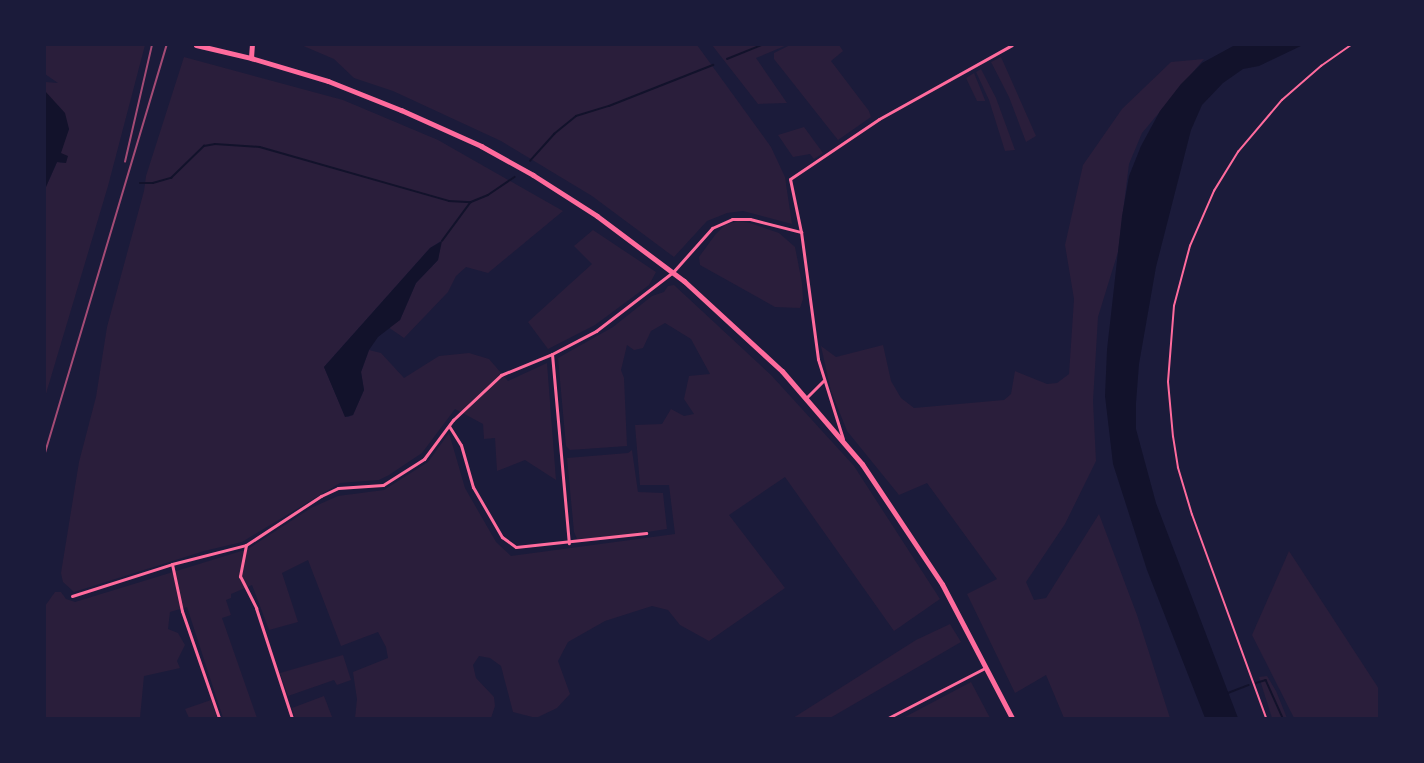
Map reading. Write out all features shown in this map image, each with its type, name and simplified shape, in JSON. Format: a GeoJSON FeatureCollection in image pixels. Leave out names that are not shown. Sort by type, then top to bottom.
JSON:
{"type":"FeatureCollection","features":[{"type":"Feature","properties":{"kind":"main road"},"geometry":{"type":"LineString","coordinates":[[196,45],[251,58],[365,95],[481,146],[576,202],[621,232],[673,272],[736,326],[807,397],[843,439],[908,530],[967,627],[1012,718]]}},
{"type":"Feature","properties":{"kind":"street"},"geometry":{"type":"LineString","coordinates":[[251,58],[252,45]]}},
{"type":"Feature","properties":{"kind":"street"},"geometry":{"type":"LineString","coordinates":[[843,439],[823,381],[801,232],[790,179],[879,119],[1012,45]]}},
{"type":"Feature","properties":{"kind":"street"},"geometry":{"type":"LineString","coordinates":[[72,596],[172,564],[246,545],[330,492],[383,485],[424,459],[449,426],[501,375],[552,354],[596,330],[673,272],[712,228],[732,219],[750,219],[801,232]]}},
{"type":"Feature","properties":{"kind":"street"},"geometry":{"type":"LineString","coordinates":[[552,354],[569,543]]}},
{"type":"Feature","properties":{"kind":"street"},"geometry":{"type":"LineString","coordinates":[[807,397],[823,381]]}},
{"type":"Feature","properties":{"kind":"street"},"geometry":{"type":"LineString","coordinates":[[449,426],[461,445],[473,487],[502,537],[516,547],[646,533]]}},
{"type":"Feature","properties":{"kind":"street"},"geometry":{"type":"LineString","coordinates":[[246,545],[240,576],[256,608],[292,718]]}},
{"type":"Feature","properties":{"kind":"street"},"geometry":{"type":"LineString","coordinates":[[172,564],[183,611],[219,718]]}},
{"type":"Feature","properties":{"kind":"street"},"geometry":{"type":"LineString","coordinates":[[888,718],[987,667]]}},
{"type":"Feature","properties":{"kind":"path"},"geometry":{"type":"LineString","coordinates":[[1266,718],[1192,515],[1178,468],[1168,382],[1174,306],[1190,246],[1214,191],[1238,152],[1270,112],[1290,93],[1352,45]]}},
{"type":"Feature","properties":{"kind":"shaded area"},"geometry":{"type":"Polygon","coordinates":[[[45,45],[145,45],[108,186],[45,397],[45,189],[57,162],[65,163],[60,153],[69,129],[45,92],[45,82],[58,83],[45,74],[45,45]]]}},
{"type":"Feature","properties":{"kind":"shaded area"},"geometry":{"type":"Polygon","coordinates":[[[301,45],[697,45],[771,147],[785,177],[792,224],[743,211],[727,213],[707,221],[674,257],[592,196],[501,141],[393,91],[354,78],[334,59],[301,45]]]}},
{"type":"Feature","properties":{"kind":"shaded area"},"geometry":{"type":"Polygon","coordinates":[[[712,45],[787,45],[756,58],[787,103],[758,104],[712,45]]]}},
{"type":"Feature","properties":{"kind":"shaded area"},"geometry":{"type":"Polygon","coordinates":[[[790,45],[839,45],[843,51],[831,61],[869,111],[871,117],[838,140],[774,59],[774,53],[790,45]]]}},
{"type":"Feature","properties":{"kind":"shaded area"},"geometry":{"type":"Polygon","coordinates":[[[1235,45],[1303,45],[1259,66],[1243,69],[1223,83],[1202,105],[1191,130],[1156,267],[1139,364],[1136,403],[1136,429],[1156,503],[1238,718],[1205,718],[1147,570],[1113,464],[1105,396],[1107,350],[1122,216],[1129,176],[1141,146],[1160,111],[1181,84],[1202,63],[1235,45]]]}},
{"type":"Feature","properties":{"kind":"shaded area"},"geometry":{"type":"Polygon","coordinates":[[[184,57],[343,100],[438,140],[563,211],[488,273],[466,267],[456,276],[448,292],[404,338],[388,327],[400,320],[416,283],[438,260],[441,241],[430,248],[324,367],[345,416],[348,417],[353,415],[364,390],[361,372],[369,350],[381,353],[404,378],[439,356],[469,353],[489,359],[508,381],[547,363],[556,480],[525,460],[497,471],[495,438],[484,439],[483,424],[455,409],[422,453],[389,475],[379,480],[340,483],[242,542],[204,551],[74,592],[63,582],[61,573],[79,462],[96,397],[107,327],[144,191],[146,176],[184,57]]]}},
{"type":"Feature","properties":{"kind":"shaded area"},"geometry":{"type":"Polygon","coordinates":[[[1001,57],[1036,136],[1026,142],[1009,97],[991,62],[1001,57]]]}},
{"type":"Feature","properties":{"kind":"shaded area"},"geometry":{"type":"Polygon","coordinates":[[[1204,59],[1142,133],[1129,164],[1118,252],[1098,317],[1093,401],[1096,461],[1065,524],[1026,582],[1034,600],[1046,598],[1099,514],[1137,615],[1170,718],[1064,718],[1046,675],[1015,693],[967,594],[997,579],[927,483],[899,495],[847,431],[831,391],[821,346],[836,357],[883,345],[891,381],[901,398],[914,408],[1004,400],[1011,394],[1015,371],[1047,384],[1057,383],[1069,374],[1074,299],[1065,245],[1083,165],[1122,109],[1171,62],[1204,59]]]}},
{"type":"Feature","properties":{"kind":"shaded area"},"geometry":{"type":"Polygon","coordinates":[[[981,69],[996,98],[1015,150],[1005,151],[989,100],[976,72],[981,69]]]}},
{"type":"Feature","properties":{"kind":"shaded area"},"geometry":{"type":"Polygon","coordinates":[[[974,73],[985,101],[977,101],[966,78],[974,73]]]}},
{"type":"Feature","properties":{"kind":"shaded area"},"geometry":{"type":"Polygon","coordinates":[[[45,91],[65,113],[69,129],[61,153],[68,156],[66,163],[57,162],[45,189],[45,91]]]}},
{"type":"Feature","properties":{"kind":"shaded area"},"geometry":{"type":"Polygon","coordinates":[[[804,127],[823,153],[814,159],[810,154],[793,157],[778,135],[804,127]]]}},
{"type":"Feature","properties":{"kind":"shaded area"},"geometry":{"type":"Polygon","coordinates":[[[738,221],[779,233],[795,247],[802,283],[803,299],[800,308],[775,307],[700,265],[699,257],[715,235],[725,225],[738,221]]]}},
{"type":"Feature","properties":{"kind":"shaded area"},"geometry":{"type":"Polygon","coordinates":[[[593,230],[656,272],[649,285],[595,325],[548,349],[528,322],[592,264],[574,246],[593,230]]]}},
{"type":"Feature","properties":{"kind":"shaded area"},"geometry":{"type":"Polygon","coordinates":[[[442,241],[438,260],[416,283],[400,320],[378,337],[369,350],[361,372],[364,390],[353,415],[345,417],[324,367],[430,248],[442,241]]]}},
{"type":"Feature","properties":{"kind":"shaded area"},"geometry":{"type":"Polygon","coordinates":[[[674,285],[771,375],[854,466],[940,599],[894,631],[785,477],[729,515],[785,588],[709,641],[680,625],[668,610],[652,606],[605,621],[568,642],[558,661],[570,694],[557,708],[536,718],[513,712],[501,666],[490,658],[479,656],[473,665],[476,678],[494,697],[495,706],[491,718],[355,718],[357,699],[353,672],[388,658],[386,647],[378,632],[341,646],[308,560],[282,573],[298,622],[269,630],[252,585],[231,594],[231,598],[226,600],[231,615],[222,618],[257,718],[223,718],[187,607],[170,612],[168,629],[178,633],[185,645],[177,661],[180,668],[144,676],[140,718],[45,718],[45,606],[55,592],[61,592],[66,599],[75,602],[248,549],[311,508],[338,496],[384,490],[428,462],[449,433],[465,488],[496,542],[511,556],[675,534],[669,485],[640,485],[635,425],[662,424],[671,409],[684,416],[694,414],[684,399],[689,376],[710,374],[691,339],[665,323],[651,331],[643,348],[634,350],[627,345],[621,370],[624,378],[627,446],[570,450],[566,446],[558,358],[613,327],[652,296],[674,285]]]}},
{"type":"Feature","properties":{"kind":"shaded area"},"geometry":{"type":"Polygon","coordinates":[[[632,450],[638,492],[663,493],[667,529],[607,538],[577,539],[574,532],[567,458],[628,453],[632,450]]]}},
{"type":"Feature","properties":{"kind":"shaded area"},"geometry":{"type":"Polygon","coordinates":[[[1289,551],[1379,689],[1379,718],[1294,718],[1252,635],[1289,551]]]}},
{"type":"Feature","properties":{"kind":"shaded area"},"geometry":{"type":"Polygon","coordinates":[[[950,624],[961,642],[830,718],[793,718],[916,640],[950,624]]]}},
{"type":"Feature","properties":{"kind":"shaded area"},"geometry":{"type":"Polygon","coordinates":[[[343,655],[351,680],[337,685],[334,680],[288,696],[280,673],[343,655]]]}},
{"type":"Feature","properties":{"kind":"shaded area"},"geometry":{"type":"Polygon","coordinates":[[[1267,676],[1287,718],[1272,718],[1259,677],[1267,676]]]}},
{"type":"Feature","properties":{"kind":"shaded area"},"geometry":{"type":"Polygon","coordinates":[[[971,682],[990,718],[903,718],[971,682]]]}},
{"type":"Feature","properties":{"kind":"shaded area"},"geometry":{"type":"Polygon","coordinates":[[[324,696],[332,717],[295,718],[292,708],[324,696]]]}},
{"type":"Feature","properties":{"kind":"shaded area"},"geometry":{"type":"Polygon","coordinates":[[[211,700],[217,718],[189,718],[185,709],[211,700]]]}},
{"type":"Feature","properties":{"kind":"waterway"},"geometry":{"type":"LineString","coordinates":[[727,59],[762,45]]}},
{"type":"Feature","properties":{"kind":"waterway"},"geometry":{"type":"LineString","coordinates":[[530,161],[554,134],[576,116],[609,106],[713,65]]}},
{"type":"Feature","properties":{"kind":"waterway"},"geometry":{"type":"LineString","coordinates":[[140,183],[153,183],[171,178],[204,146],[215,144],[260,147],[449,201],[471,202],[488,195],[515,177]]}},
{"type":"Feature","properties":{"kind":"waterway"},"geometry":{"type":"LineString","coordinates":[[442,241],[470,203]]}},
{"type":"Feature","properties":{"kind":"waterway"},"geometry":{"type":"LineString","coordinates":[[1256,683],[1266,680],[1283,718]]}},
{"type":"Feature","properties":{"kind":"waterway"},"geometry":{"type":"LineString","coordinates":[[1228,693],[1249,685]]}},
{"type":"Feature","properties":{"kind":"railway"},"geometry":{"type":"LineString","coordinates":[[125,162],[152,45]]}},
{"type":"Feature","properties":{"kind":"railway"},"geometry":{"type":"LineString","coordinates":[[45,453],[167,45]]}}]}
